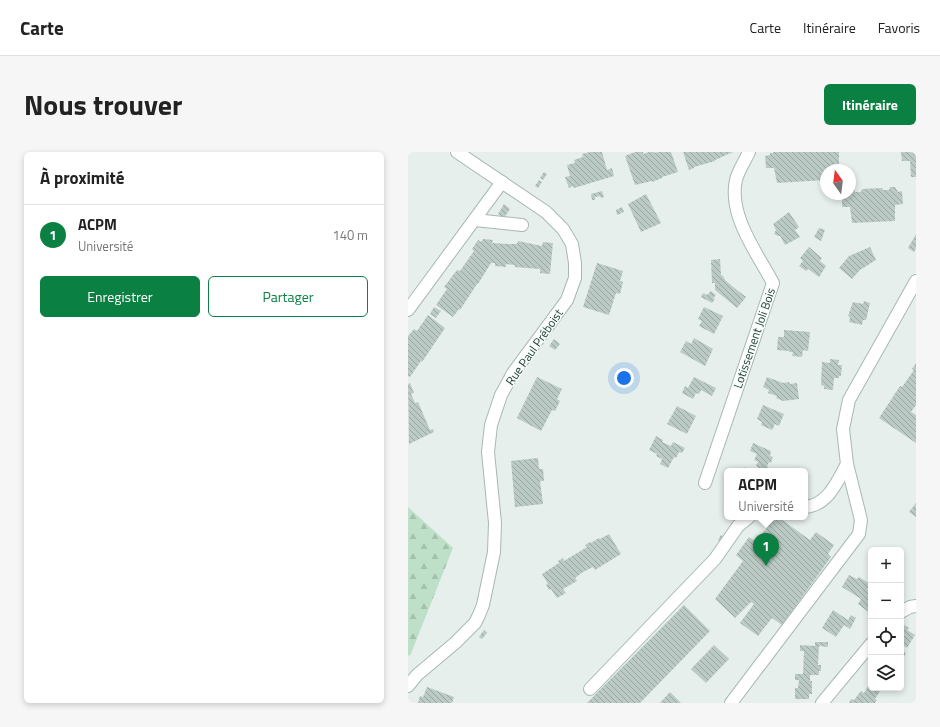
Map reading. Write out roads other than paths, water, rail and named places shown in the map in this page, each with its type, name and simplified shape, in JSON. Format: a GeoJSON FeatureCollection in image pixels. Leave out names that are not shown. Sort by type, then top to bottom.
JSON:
{"type":"FeatureCollection","features":[{"type":"Feature","properties":{"kind":"street","name":"Rue Paul Préboist"},"geometry":{"type":"LineString","coordinates":[[408,686],[475,623],[483,606],[494,552],[495,524],[488,452],[491,425],[501,395],[513,373],[567,300],[575,278],[575,263],[572,244],[563,229],[546,212],[457,152]]}},
{"type":"Feature","properties":{"kind":"street","name":"Lotissement Joli Bois"},"geometry":{"type":"LineString","coordinates":[[705,483],[774,283],[740,223],[736,210],[734,194],[736,179],[749,152]]}},
{"type":"Feature","properties":{"kind":"street"},"geometry":{"type":"LineString","coordinates":[[408,310],[502,182]]}},
{"type":"Feature","properties":{"kind":"street"},"geometry":{"type":"LineString","coordinates":[[475,220],[522,226]]}},
{"type":"Feature","properties":{"kind":"street"},"geometry":{"type":"LineString","coordinates":[[731,703],[859,534],[861,520],[847,464],[843,429],[849,400],[916,281]]}},
{"type":"Feature","properties":{"kind":"street"},"geometry":{"type":"LineString","coordinates":[[808,507],[822,501],[832,491],[847,464]]}},
{"type":"Feature","properties":{"kind":"street"},"geometry":{"type":"LineString","coordinates":[[590,688],[715,559],[738,526],[745,520]]}},
{"type":"Feature","properties":{"kind":"street"},"geometry":{"type":"LineString","coordinates":[[904,610],[910,606],[916,606]]}},
{"type":"Feature","properties":{"kind":"street"},"geometry":{"type":"LineString","coordinates":[[822,703],[868,648]]}},
{"type":"Feature","properties":{"kind":"place","name":"ACPM"},"geometry":{"type":"Point","coordinates":[766,566]}}]}
